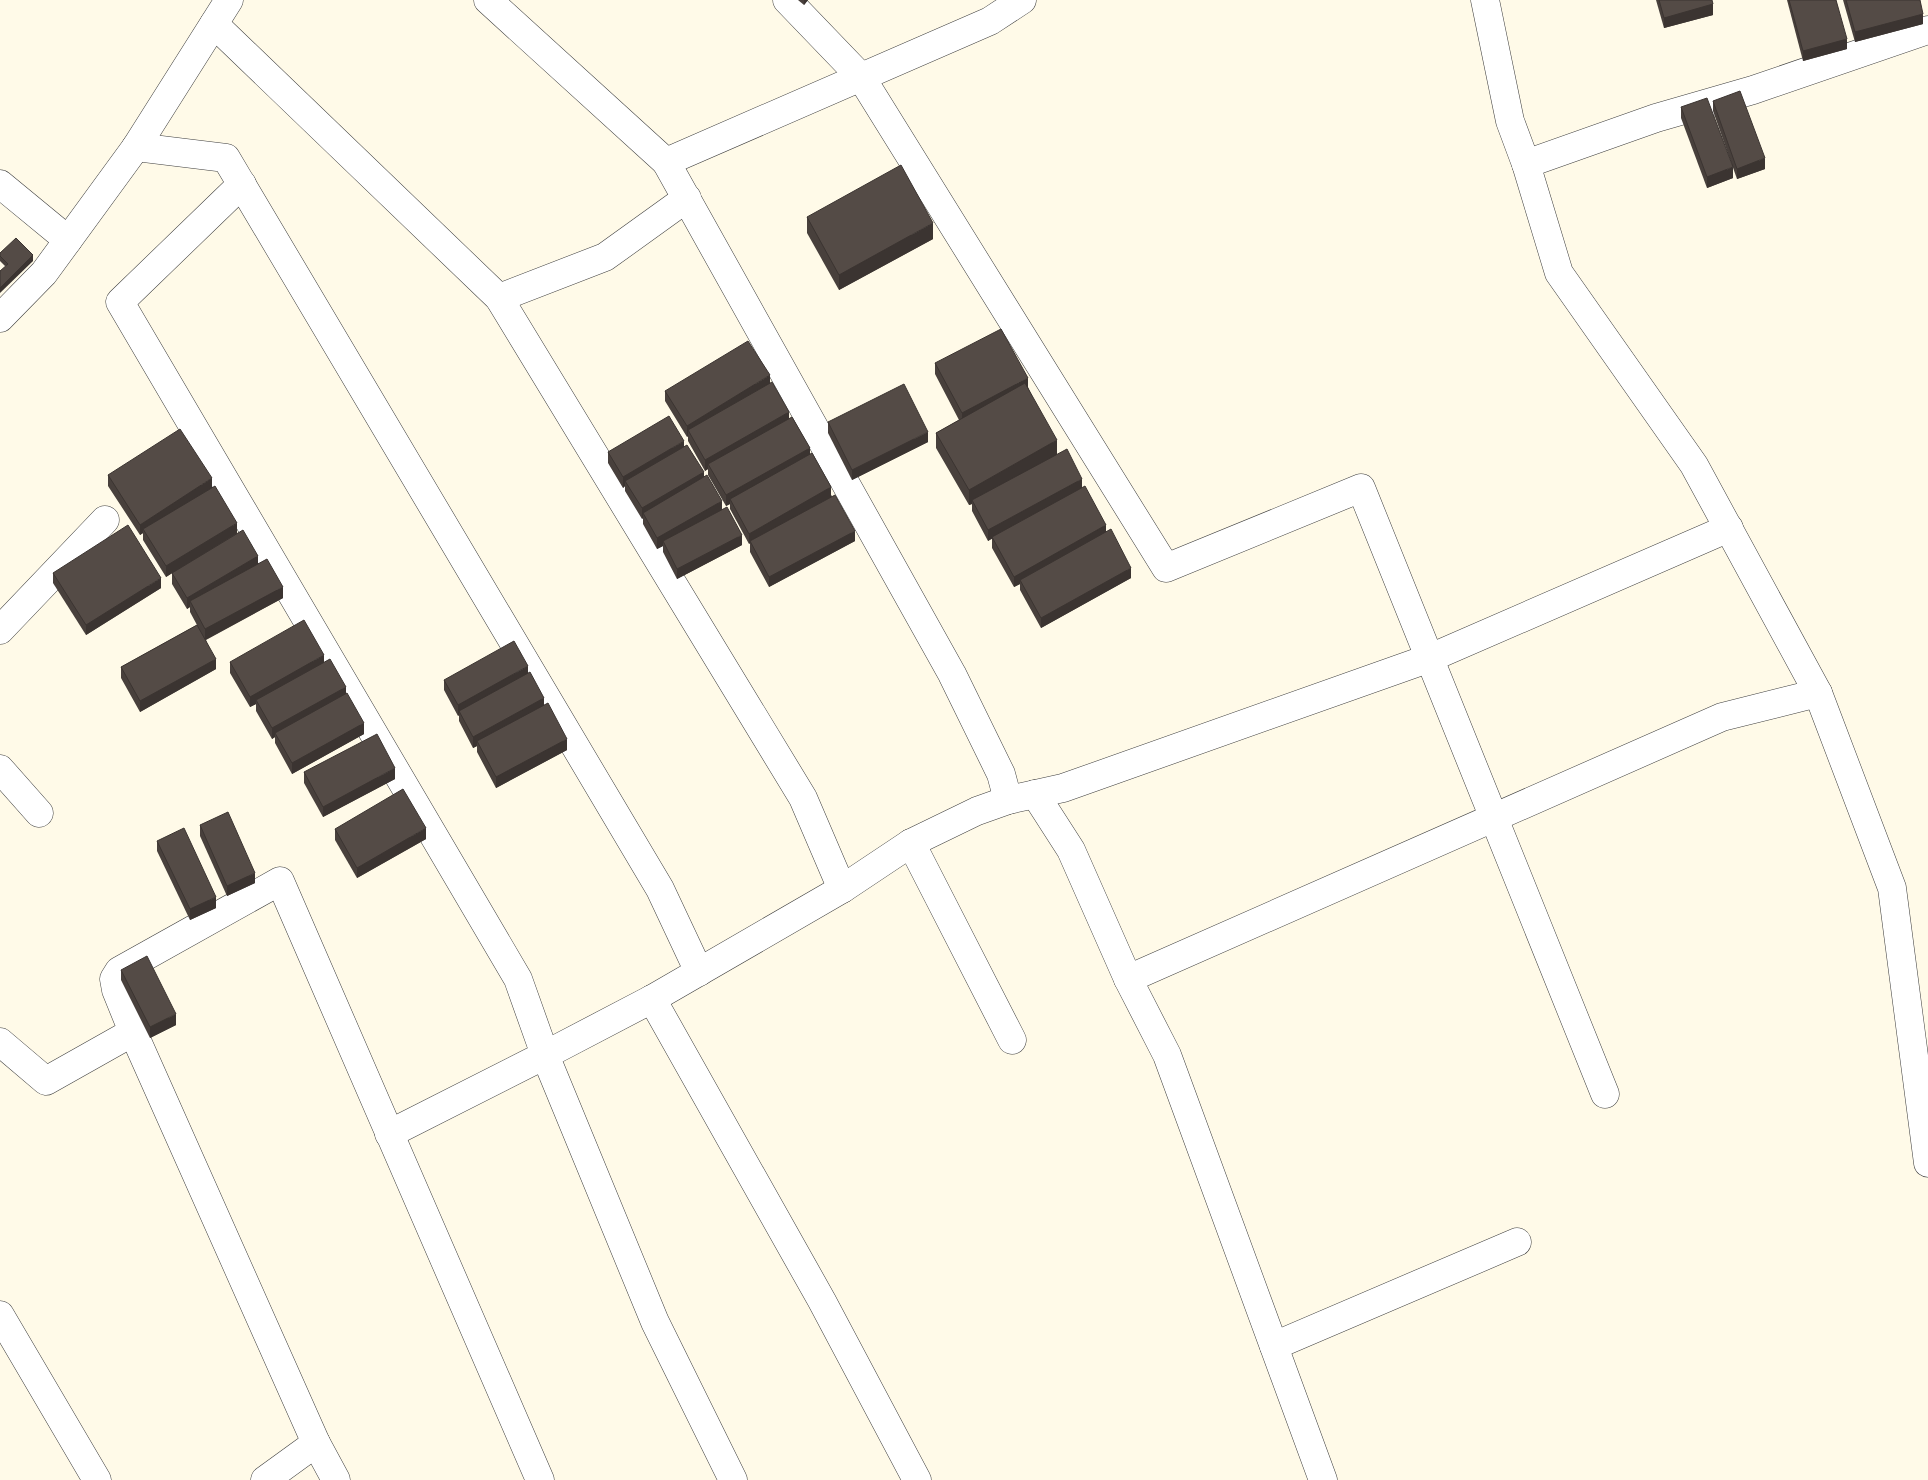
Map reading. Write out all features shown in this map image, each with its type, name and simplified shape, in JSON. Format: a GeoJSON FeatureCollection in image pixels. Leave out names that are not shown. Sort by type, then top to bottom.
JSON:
{"type":"FeatureCollection","features":[{"type":"Feature","properties":{"kind":"street"},"geometry":{"type":"LineString","coordinates":[[0,318],[44,274],[136,147],[229,0]]}},
{"type":"Feature","properties":{"kind":"street"},"geometry":{"type":"LineString","coordinates":[[488,0],[666,162],[952,674],[1002,774],[1008,800]]}},
{"type":"Feature","properties":{"kind":"street"},"geometry":{"type":"LineString","coordinates":[[787,0],[861,77],[1166,568],[1361,488],[1605,1094]]}},
{"type":"Feature","properties":{"kind":"street"},"geometry":{"type":"LineString","coordinates":[[666,162],[990,21],[1022,0]]}},
{"type":"Feature","properties":{"kind":"street"},"geometry":{"type":"LineString","coordinates":[[1486,0],[1510,120],[1526,164],[1559,273],[1694,465],[1818,693],[1892,888],[1928,1163]]}},
{"type":"Feature","properties":{"kind":"street"},"geometry":{"type":"LineString","coordinates":[[214,24],[499,298],[802,798],[842,889]]}},
{"type":"Feature","properties":{"kind":"street"},"geometry":{"type":"LineString","coordinates":[[1526,164],[1656,118],[1753,90],[1928,30]]}},
{"type":"Feature","properties":{"kind":"street"},"geometry":{"type":"LineString","coordinates":[[136,147],[226,158],[660,889],[699,972]]}},
{"type":"Feature","properties":{"kind":"street"},"geometry":{"type":"LineString","coordinates":[[0,184],[68,240]]}},
{"type":"Feature","properties":{"kind":"street"},"geometry":{"type":"LineString","coordinates":[[242,184],[120,302],[518,979],[545,1055],[655,1322],[733,1480]]}},
{"type":"Feature","properties":{"kind":"street"},"geometry":{"type":"LineString","coordinates":[[499,298],[605,257],[687,198]]}},
{"type":"Feature","properties":{"kind":"street"},"geometry":{"type":"LineString","coordinates":[[0,630],[105,520]]}},
{"type":"Feature","properties":{"kind":"street"},"geometry":{"type":"LineString","coordinates":[[390,1134],[652,999],[842,889],[911,843],[977,812],[1008,800],[1062,788],[1430,658],[1729,528]]}},
{"type":"Feature","properties":{"kind":"street"},"geometry":{"type":"LineString","coordinates":[[1128,979],[1722,717],[1818,693]]}},
{"type":"Feature","properties":{"kind":"street"},"geometry":{"type":"LineString","coordinates":[[0,769],[40,813]]}},
{"type":"Feature","properties":{"kind":"street"},"geometry":{"type":"LineString","coordinates":[[1035,794],[1071,850],[1128,979],[1167,1055],[1323,1480]]}},
{"type":"Feature","properties":{"kind":"street"},"geometry":{"type":"LineString","coordinates":[[911,843],[1012,1040]]}},
{"type":"Feature","properties":{"kind":"street"},"geometry":{"type":"LineString","coordinates":[[336,1480],[316,1443],[133,1032],[116,990],[114,979],[119,971],[280,881],[540,1480]]}},
{"type":"Feature","properties":{"kind":"street"},"geometry":{"type":"LineString","coordinates":[[652,999],[822,1301],[917,1480]]}},
{"type":"Feature","properties":{"kind":"street"},"geometry":{"type":"LineString","coordinates":[[0,1042],[46,1082],[133,1032]]}},
{"type":"Feature","properties":{"kind":"street"},"geometry":{"type":"LineString","coordinates":[[1274,1346],[1517,1242]]}},
{"type":"Feature","properties":{"kind":"street"},"geometry":{"type":"LineString","coordinates":[[0,1315],[97,1480]]}},
{"type":"Feature","properties":{"kind":"street"},"geometry":{"type":"LineString","coordinates":[[265,1480],[316,1443]]}},
{"type":"Feature","properties":{"kind":"building"},"geometry":{"type":"Polygon","coordinates":[[[1659,0],[1712,0],[1713,4],[1664,18],[1659,0]]]}},
{"type":"Feature","properties":{"kind":"building"},"geometry":{"type":"Polygon","coordinates":[[[1789,0],[1836,0],[1847,39],[1803,51],[1789,0]]]}},
{"type":"Feature","properties":{"kind":"building"},"geometry":{"type":"Polygon","coordinates":[[[1846,0],[1920,0],[1923,14],[1855,32],[1846,0]]]}},
{"type":"Feature","properties":{"kind":"building"},"geometry":{"type":"Polygon","coordinates":[[[1740,91],[1765,158],[1737,169],[1713,101],[1740,91]]]}},
{"type":"Feature","properties":{"kind":"building"},"geometry":{"type":"Polygon","coordinates":[[[1707,98],[1733,167],[1707,177],[1681,107],[1707,98]]]}},
{"type":"Feature","properties":{"kind":"building"},"geometry":{"type":"Polygon","coordinates":[[[901,165],[933,223],[839,275],[807,217],[901,165]]]}},
{"type":"Feature","properties":{"kind":"building"},"geometry":{"type":"Polygon","coordinates":[[[16,238],[33,255],[0,288],[0,271],[8,264],[0,256],[0,253],[16,238]]]}},
{"type":"Feature","properties":{"kind":"building"},"geometry":{"type":"Polygon","coordinates":[[[1001,329],[1028,378],[962,413],[935,363],[1001,329]]]}},
{"type":"Feature","properties":{"kind":"building"},"geometry":{"type":"Polygon","coordinates":[[[748,341],[770,375],[687,426],[665,391],[748,341]]]}},
{"type":"Feature","properties":{"kind":"building"},"geometry":{"type":"Polygon","coordinates":[[[772,382],[789,412],[705,460],[688,430],[772,382]]]}},
{"type":"Feature","properties":{"kind":"building"},"geometry":{"type":"Polygon","coordinates":[[[1025,383],[1057,440],[969,490],[936,433],[1025,383]]]}},
{"type":"Feature","properties":{"kind":"building"},"geometry":{"type":"Polygon","coordinates":[[[904,384],[928,432],[852,470],[828,422],[904,384]]]}},
{"type":"Feature","properties":{"kind":"building"},"geometry":{"type":"Polygon","coordinates":[[[669,416],[684,441],[623,477],[608,452],[669,416]]]}},
{"type":"Feature","properties":{"kind":"building"},"geometry":{"type":"Polygon","coordinates":[[[792,417],[810,448],[726,495],[708,464],[792,417]]]}},
{"type":"Feature","properties":{"kind":"building"},"geometry":{"type":"Polygon","coordinates":[[[180,429],[212,478],[140,525],[108,475],[180,429]]]}},
{"type":"Feature","properties":{"kind":"building"},"geometry":{"type":"Polygon","coordinates":[[[687,445],[704,472],[642,508],[625,481],[687,445]]]}},
{"type":"Feature","properties":{"kind":"building"},"geometry":{"type":"Polygon","coordinates":[[[1067,449],[1082,479],[988,530],[972,500],[1067,449]]]}},
{"type":"Feature","properties":{"kind":"building"},"geometry":{"type":"Polygon","coordinates":[[[812,453],[831,487],[749,534],[730,499],[812,453]]]}},
{"type":"Feature","properties":{"kind":"building"},"geometry":{"type":"Polygon","coordinates":[[[707,475],[722,501],[657,538],[643,513],[707,475]]]}},
{"type":"Feature","properties":{"kind":"building"},"geometry":{"type":"Polygon","coordinates":[[[215,486],[237,523],[166,566],[143,529],[215,486]]]}},
{"type":"Feature","properties":{"kind":"building"},"geometry":{"type":"Polygon","coordinates":[[[1085,486],[1106,525],[1014,577],[992,537],[1085,486]]]}},
{"type":"Feature","properties":{"kind":"building"},"geometry":{"type":"Polygon","coordinates":[[[835,495],[855,531],[769,577],[750,541],[835,495]]]}},
{"type":"Feature","properties":{"kind":"building"},"geometry":{"type":"Polygon","coordinates":[[[727,507],[742,535],[677,569],[663,541],[727,507]]]}},
{"type":"Feature","properties":{"kind":"building"},"geometry":{"type":"Polygon","coordinates":[[[128,525],[161,578],[86,625],[53,573],[128,525]]]}},
{"type":"Feature","properties":{"kind":"building"},"geometry":{"type":"Polygon","coordinates":[[[1111,529],[1131,568],[1041,618],[1020,580],[1111,529]]]}},
{"type":"Feature","properties":{"kind":"building"},"geometry":{"type":"Polygon","coordinates":[[[243,530],[258,556],[187,598],[172,573],[243,530]]]}},
{"type":"Feature","properties":{"kind":"building"},"geometry":{"type":"Polygon","coordinates":[[[267,559],[283,587],[205,629],[190,601],[267,559]]]}},
{"type":"Feature","properties":{"kind":"building"},"geometry":{"type":"Polygon","coordinates":[[[304,620],[324,655],[250,697],[230,662],[304,620]]]}},
{"type":"Feature","properties":{"kind":"building"},"geometry":{"type":"Polygon","coordinates":[[[197,625],[216,659],[140,701],[121,667],[197,625]]]}},
{"type":"Feature","properties":{"kind":"building"},"geometry":{"type":"Polygon","coordinates":[[[514,641],[528,666],[458,705],[444,680],[514,641]]]}},
{"type":"Feature","properties":{"kind":"building"},"geometry":{"type":"Polygon","coordinates":[[[330,659],[346,687],[272,728],[256,700],[330,659]]]}},
{"type":"Feature","properties":{"kind":"building"},"geometry":{"type":"Polygon","coordinates":[[[530,672],[544,698],[473,737],[459,711],[530,672]]]}},
{"type":"Feature","properties":{"kind":"building"},"geometry":{"type":"Polygon","coordinates":[[[347,693],[364,723],[292,763],[275,733],[347,693]]]}},
{"type":"Feature","properties":{"kind":"building"},"geometry":{"type":"Polygon","coordinates":[[[548,703],[567,739],[496,777],[477,741],[548,703]]]}},
{"type":"Feature","properties":{"kind":"building"},"geometry":{"type":"Polygon","coordinates":[[[377,734],[395,768],[323,807],[304,772],[377,734]]]}},
{"type":"Feature","properties":{"kind":"building"},"geometry":{"type":"Polygon","coordinates":[[[403,789],[426,828],[357,868],[335,829],[403,789]]]}},
{"type":"Feature","properties":{"kind":"building"},"geometry":{"type":"Polygon","coordinates":[[[228,812],[255,873],[227,886],[200,825],[228,812]]]}},
{"type":"Feature","properties":{"kind":"building"},"geometry":{"type":"Polygon","coordinates":[[[184,828],[216,897],[190,909],[157,841],[184,828]]]}},
{"type":"Feature","properties":{"kind":"building"},"geometry":{"type":"Polygon","coordinates":[[[147,956],[176,1014],[150,1027],[121,970],[147,956]]]}}]}
